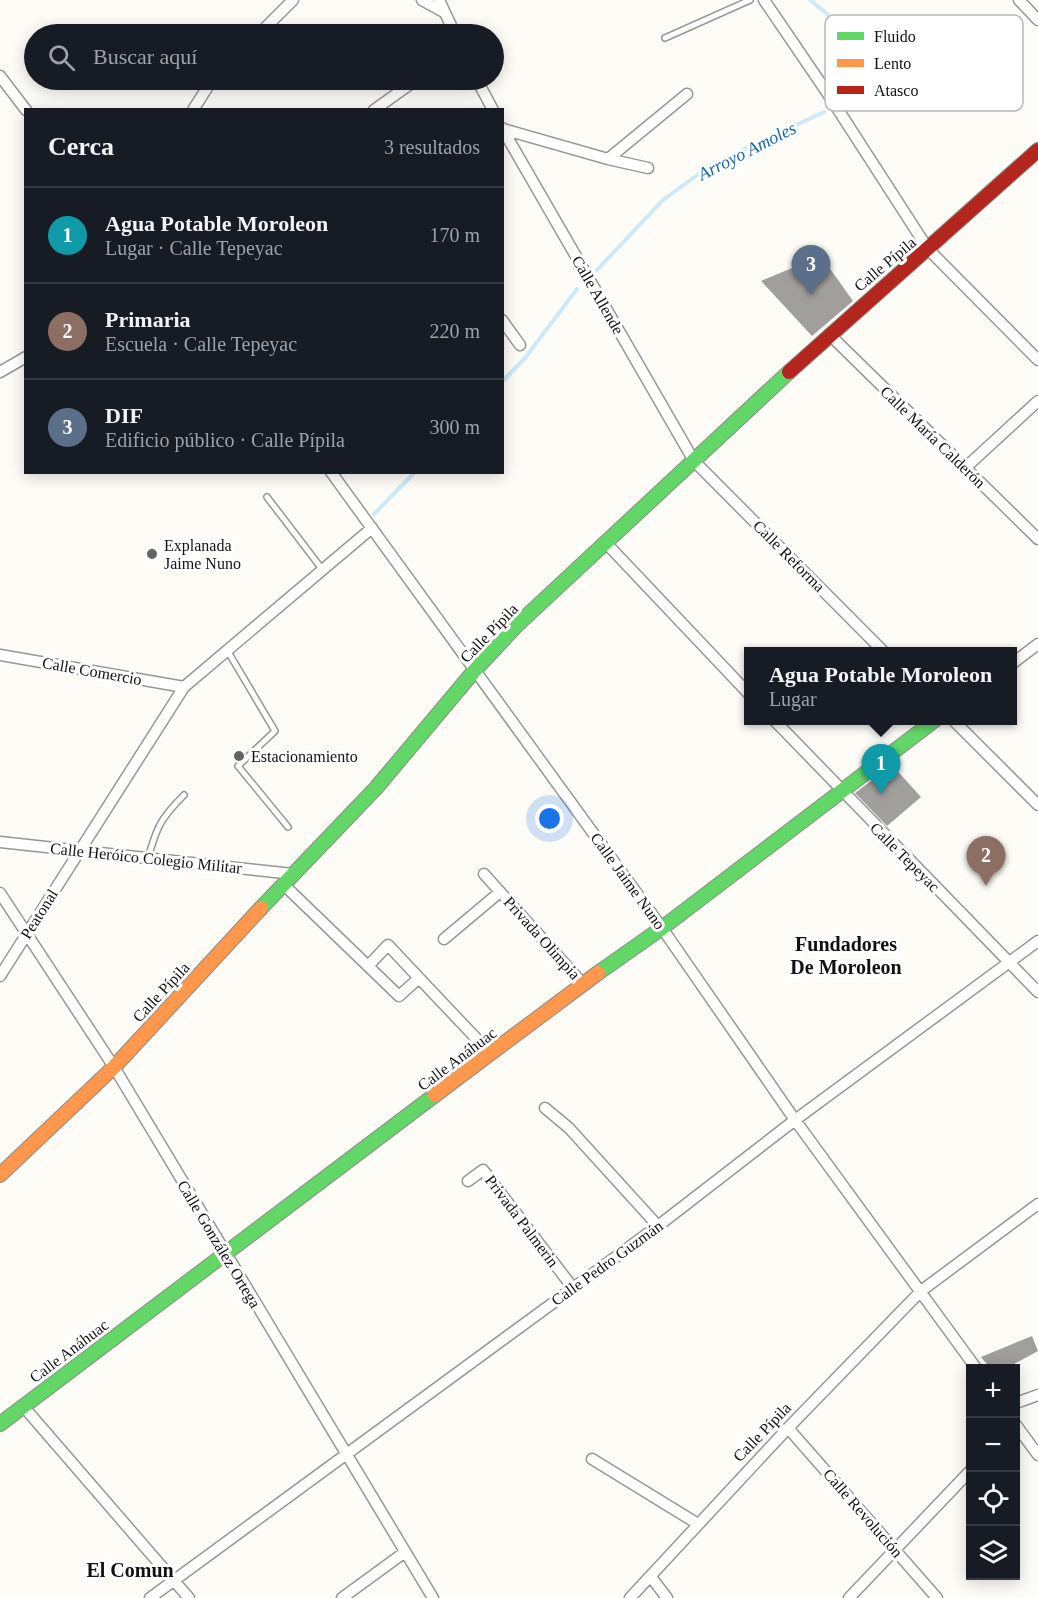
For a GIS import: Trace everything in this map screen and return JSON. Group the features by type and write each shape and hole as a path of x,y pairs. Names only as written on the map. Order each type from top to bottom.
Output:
{"street":[{"path":"269,24 293,0"},
{"path":"422,0 444,12"},
{"path":"440,0 450,24"},
{"path":"764,0 825,90"},
{"path":"1019,0 1038,20"},
{"path":"0,76 24,108"},
{"path":"194,108 206,90"},
{"path":"377,108 402,90"},
{"path":"482,90 492,108"},
{"path":"608,159 687,94"},
{"path":"839,111 928,249 1038,360"},
{"path":"504,129 648,168"},
{"name":"Calle Allende","path":"504,131 694,461"},
{"name":"Calle Pípila","path":"0,1175 114,1067 288,879 376,788 475,670 517,625 829,334 1038,150"},
{"path":"504,323 520,345"},
{"name":"Calle María Calderón","path":"829,334 1038,539"},
{"path":"0,372 24,358"},
{"path":"965,468 1038,401"},
{"name":"Calle Reforma","path":"694,461 880,647"},
{"name":"Calle Jaime Nuno","path":"332,474 662,928 795,1120 973,1364"},
{"name":"Peatonal","path":"0,976 184,687 372,528"},
{"path":"606,543 744,689"},
{"path":"1017,660 1038,644"},
{"name":"Calle Comercio","path":"0,655 184,687"},
{"name":"Calle Tepeyac","path":"779,725 1038,992"},
{"name":"Calle Anáhuac","path":"0,1424 583,984 662,928 928,725"},
{"path":"958,725 1038,805"},
{"name":"Calle Heróico Colegio Militar","path":"0,842 148,858 288,879"},
{"name":"Privada Olimpia","path":"484,874 583,984"},
{"path":"288,879 368,966 399,996 419,978"},
{"name":"Privada Olimpia","path":"444,939 500,892"},
{"name":"Calle González Ortega","path":"0,893 114,1067 433,1598"},
{"name":"Calle Pedro Guzmán","path":"150,1598 658,1226 795,1120 1038,941"},
{"path":"368,966 388,945 491,1054"},
{"path":"545,1108 569,1128 658,1226"},
{"name":"Privada Palmerin","path":"468,1181 483,1170 573,1288"},
{"name":"Calle Pípila","path":"630,1598 788,1428 921,1291 1038,1204"},
{"path":"1020,1402 1038,1395"},
{"path":"23,1406 189,1598"},
{"name":"Calle Revolución","path":"788,1428 937,1598"},
{"path":"1020,1430 1038,1455"},
{"path":"592,1460 698,1524"},
{"path":"849,1598 969,1472"},
{"path":"342,1598 405,1552"},
{"path":"651,1577 667,1598"}],"lane":[{"path":"665,38 750,0"},
{"path":"267,498 322,569"},
{"path":"227,650 275,730 238,766 288,827"},
{"path":"148,858 157,829 166,812 184,795"}],"building":[{"path":"821,256 853,301 812,336 761,281"},
{"path":"892,765 921,797 887,826 855,793"},
{"path":"1032,1336 1038,1351 1014,1364 987,1364 981,1357"}],"waterway":[{"name":"Arroyo Amoles","path":"810,0 828,15"},
{"name":"Arroyo Amoles","path":"597,270 663,200 711,165 824,112"},
{"name":"Arroyo Amoles","path":"504,380 525,358 577,289"},
{"name":"Arroyo Amoles","path":"374,514 413,474"}],"traffic: fast":[{"path":"261,908 376,788 475,670 517,625 789,372"},
{"path":"598,973 662,928 928,725"},
{"path":"0,1424 435,1095"}],"traffic: slow":[{"path":"0,1175 114,1067 261,908"},
{"path":"435,1095 598,973"}],"traffic: jam":[{"path":"789,372 1038,150"}],"place":[{"name":"DIF","path":"811,295"},
{"name":"Explanada Jaime Nuno","path":"152,554"},
{"name":"Estacionamiento","path":"239,756"},
{"name":"Agua Potable Moroleon","path":"881,794"},
{"name":"Primaria","path":"986,886"}],"district":[{"name":"Fundadores De Moroleon","path":"846,956"},
{"name":"El Comun","path":"130,1570"}]}
